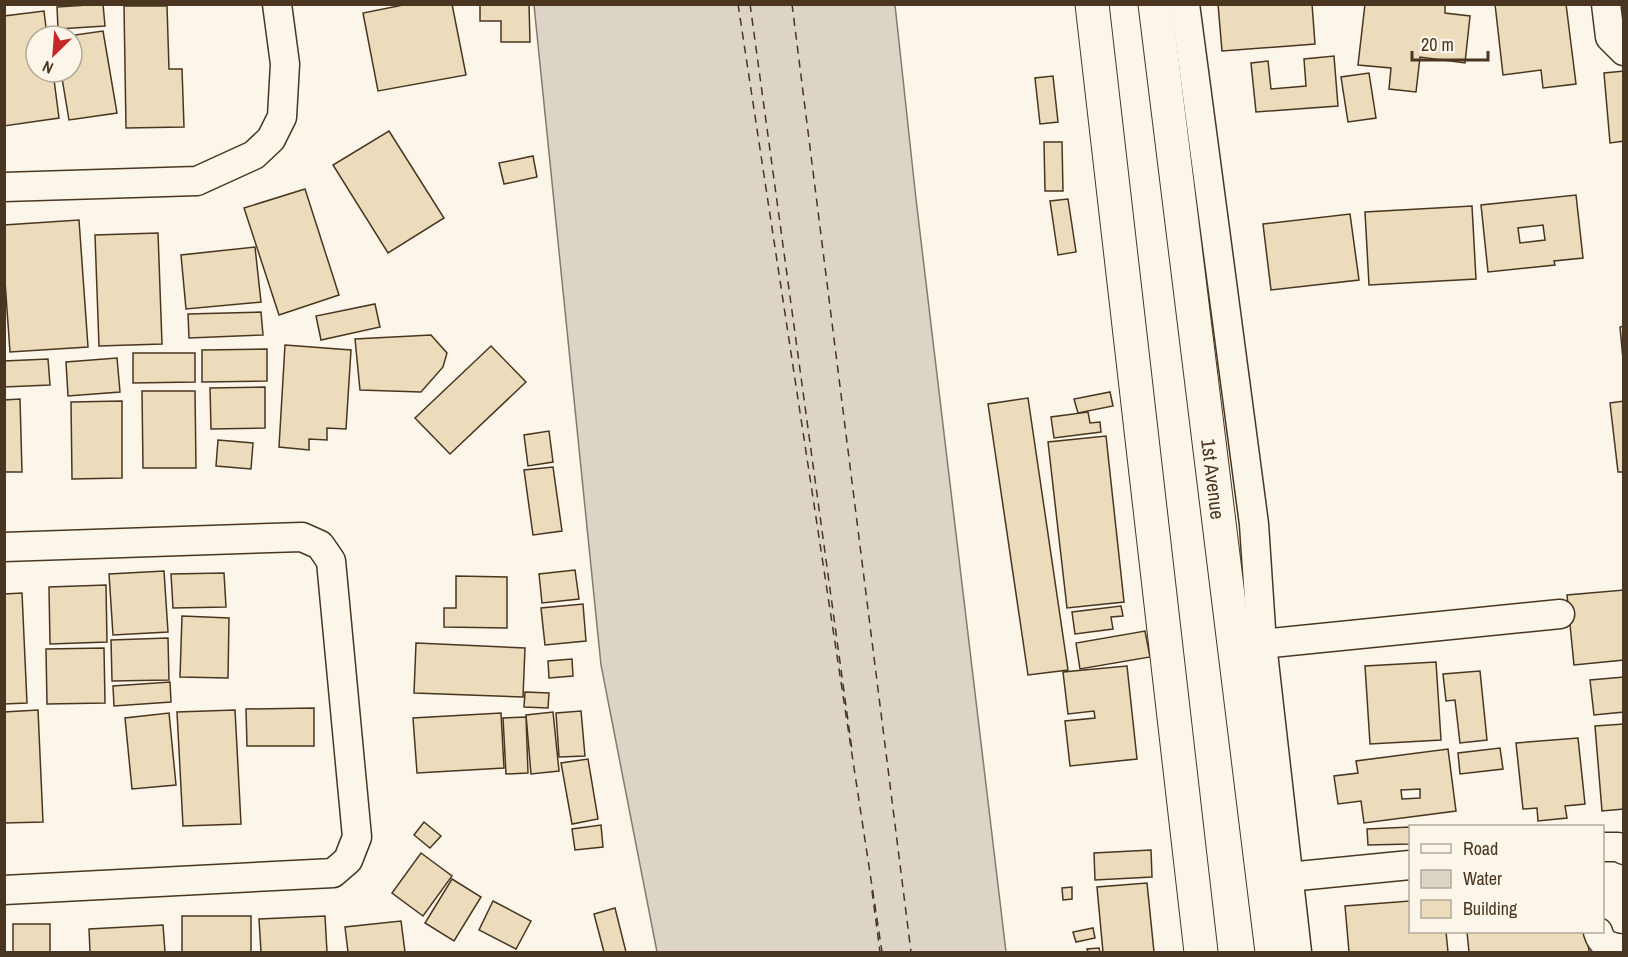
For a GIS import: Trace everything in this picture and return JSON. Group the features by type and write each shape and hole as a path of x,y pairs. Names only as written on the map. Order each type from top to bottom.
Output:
{"main road":[{"path":"1092,4 1201,952"},
{"name":"1st Avenue","path":"1155,4 1272,952"}],"street":[{"path":"4,188 197,181 254,154 271,139 282,117 285,64 277,4"},
{"path":"1185,4 1254,524 1262,644 1298,952"},
{"path":"1606,4 1610,37 1623,51"},
{"path":"4,547 302,537 320,545 331,561 357,837 348,860 333,873 4,890"},
{"path":"1262,644 1560,614"},
{"path":"1604,847 1618,847 1623,850"},
{"path":"1288,878 1409,865"},
{"path":"1598,933 1600,940 1608,947 1623,949"}],"water":[{"path":"534,5 895,5 1006,952 657,952 601,665"}],"building":[{"path":"103,4 105,26 84,27 84,24 58,24 57,7"},
{"path":"408,4 452,4 466,75 378,91 363,13"},
{"path":"480,4 529,4 530,42 501,42 501,21 480,21"},
{"path":"1218,4 1312,4 1315,44 1222,51"},
{"path":"1365,4 1445,4 1445,13 1470,16 1465,63 1420,57 1416,92 1389,89 1391,68 1358,65"},
{"path":"1495,4 1566,4 1576,84 1543,88 1541,70 1503,75"},
{"path":"124,6 167,6 169,69 182,69 184,127 126,128"},
{"path":"44,11 46,24 24,24 24,84 55,84 59,118 4,126 4,16"},
{"path":"103,31 117,113 69,120 63,84 84,84 84,34"},
{"path":"1334,56 1338,106 1256,112 1251,63 1268,61 1271,89 1306,86 1304,59"},
{"path":"1624,71 1624,141 1610,143 1604,73"},
{"path":"1369,73 1376,118 1348,122 1341,77"},
{"path":"1053,76 1058,122 1040,124 1035,78"},
{"path":"389,131 444,218 388,253 333,165"},
{"path":"1044,142 1062,142 1063,191 1045,191"},
{"path":"533,156 537,177 504,184 499,163"},
{"path":"305,189 339,295 279,315 244,208"},
{"path":"1576,195 1583,258 1554,261 1555,265 1488,272 1481,205","holes":["1543,225 1545,240 1520,243 1518,228"]},
{"path":"1068,199 1076,252 1058,255 1050,201"},
{"path":"1472,206 1476,279 1369,285 1365,212"},
{"path":"1350,214 1359,280 1271,290 1263,224"},
{"path":"79,220 88,347 10,352 4,267 4,225"},
{"path":"158,233 162,344 99,346 95,235"},
{"path":"255,247 261,302 186,309 181,255"},
{"path":"375,304 380,327 321,340 316,316"},
{"path":"261,312 263,335 189,338 188,314"},
{"path":"1624,326 1624,370 1620,327"},
{"path":"431,335 447,353 443,367 421,392 360,390 355,339"},
{"path":"285,345 351,350 346,429 327,428 327,440 309,439 309,450 279,447"},
{"path":"491,346 526,382 450,454 415,418"},
{"path":"267,349 267,381 202,382 202,350"},
{"path":"133,353 195,353 195,382 133,383"},
{"path":"117,358 120,392 68,396 66,362"},
{"path":"48,359 50,385 4,387 4,361"},
{"path":"265,387 265,428 211,429 210,388"},
{"path":"142,391 195,391 196,468 143,468"},
{"path":"1110,392 1113,406 1078,413 1074,399"},
{"path":"1028,398 1068,670 1028,675 988,404"},
{"path":"20,399 22,472 4,472 4,400"},
{"path":"122,401 122,478 72,479 71,402"},
{"path":"1624,401 1624,472 1618,472 1610,403"},
{"path":"1088,412 1090,423 1100,422 1101,432 1054,438 1051,417"},
{"path":"549,431 553,462 528,466 524,435"},
{"path":"1106,436 1124,602 1067,608 1048,442"},
{"path":"218,440 253,443 251,469 216,466"},
{"path":"553,467 562,531 533,535 524,470"},
{"path":"575,570 579,599 542,603 539,574"},
{"path":"164,571 168,632 113,635 109,574"},
{"path":"224,573 226,607 173,608 171,574"},
{"path":"456,576 507,577 507,628 444,627 444,608 456,608"},
{"path":"106,585 107,642 50,644 49,587"},
{"path":"1624,590 1624,660 1574,665 1567,595"},
{"path":"22,593 27,703 4,704 4,594"},
{"path":"583,604 586,641 545,645 541,608"},
{"path":"1121,606 1123,616 1111,617 1113,629 1075,634 1072,612"},
{"path":"182,616 229,618 228,678 180,677"},
{"path":"1145,631 1150,657 1080,669 1076,643"},
{"path":"168,638 169,680 112,681 111,640"},
{"path":"416,643 525,648 523,697 414,693"},
{"path":"104,648 105,703 47,704 46,649"},
{"path":"572,659 573,676 549,678 548,661"},
{"path":"1436,662 1441,740 1370,744 1365,666"},
{"path":"1127,666 1137,759 1070,766 1065,721 1095,718 1094,711 1068,714 1063,672"},
{"path":"1480,671 1487,740 1460,743 1455,700 1446,701 1443,674"},
{"path":"1624,677 1624,712 1594,715 1590,680"},
{"path":"170,682 171,702 114,706 113,686"},
{"path":"525,692 549,693 548,708 524,707"},
{"path":"314,708 314,746 247,746 246,709"},
{"path":"38,710 43,822 4,823 4,712"},
{"path":"235,710 241,824 183,826 177,712"},
{"path":"581,711 585,756 559,757 556,713"},
{"path":"553,712 559,771 531,774 526,715"},
{"path":"169,713 176,785 132,789 125,718"},
{"path":"501,713 504,768 417,773 413,718"},
{"path":"526,717 528,773 506,774 503,718"},
{"path":"1624,724 1624,809 1602,811 1595,726"},
{"path":"1578,738 1585,804 1565,806 1567,818 1538,821 1537,808 1523,809 1516,743"},
{"path":"1500,748 1503,769 1460,774 1458,753"},
{"path":"1448,749 1456,811 1364,823 1361,801 1338,804 1334,776 1358,773 1356,761","holes":["1420,789 1420,798 1402,799 1401,790"]},
{"path":"588,759 598,819 572,824 561,763"},
{"path":"424,822 441,836 430,848 414,835"},
{"path":"601,825 603,847 575,850 572,829"},
{"path":"1409,827 1409,844 1368,845 1367,829"},
{"path":"1151,850 1152,877 1095,880 1094,853"},
{"path":"421,853 452,876 423,916 392,893"},
{"path":"452,879 481,897 454,941 425,923"},
{"path":"1147,883 1154,952 1103,952 1097,887"},
{"path":"1072,887 1072,899 1063,900 1062,888"},
{"path":"493,901 531,921 516,949 479,930"},
{"path":"1409,901 1409,933 1446,933 1448,952 1349,952 1345,906"},
{"path":"615,908 626,952 604,952 594,914"},
{"path":"182,916 251,916 251,952 182,952"},
{"path":"325,916 327,952 261,952 259,919"},
{"path":"401,921 405,952 348,952 345,927"},
{"path":"13,924 50,924 50,952 13,952"},
{"path":"163,925 165,952 90,952 89,929"},
{"path":"1093,928 1095,938 1076,942 1073,932"},
{"path":"1467,933 1587,933 1589,952 1469,952"},
{"path":"1099,948 1100,952 1088,952 1087,949"}],"ferry route":[{"path":"738,4 882,952"},
{"path":"750,4 852,750"},
{"path":"792,4 911,952"},
{"path":"872,891 880,952"}]}
